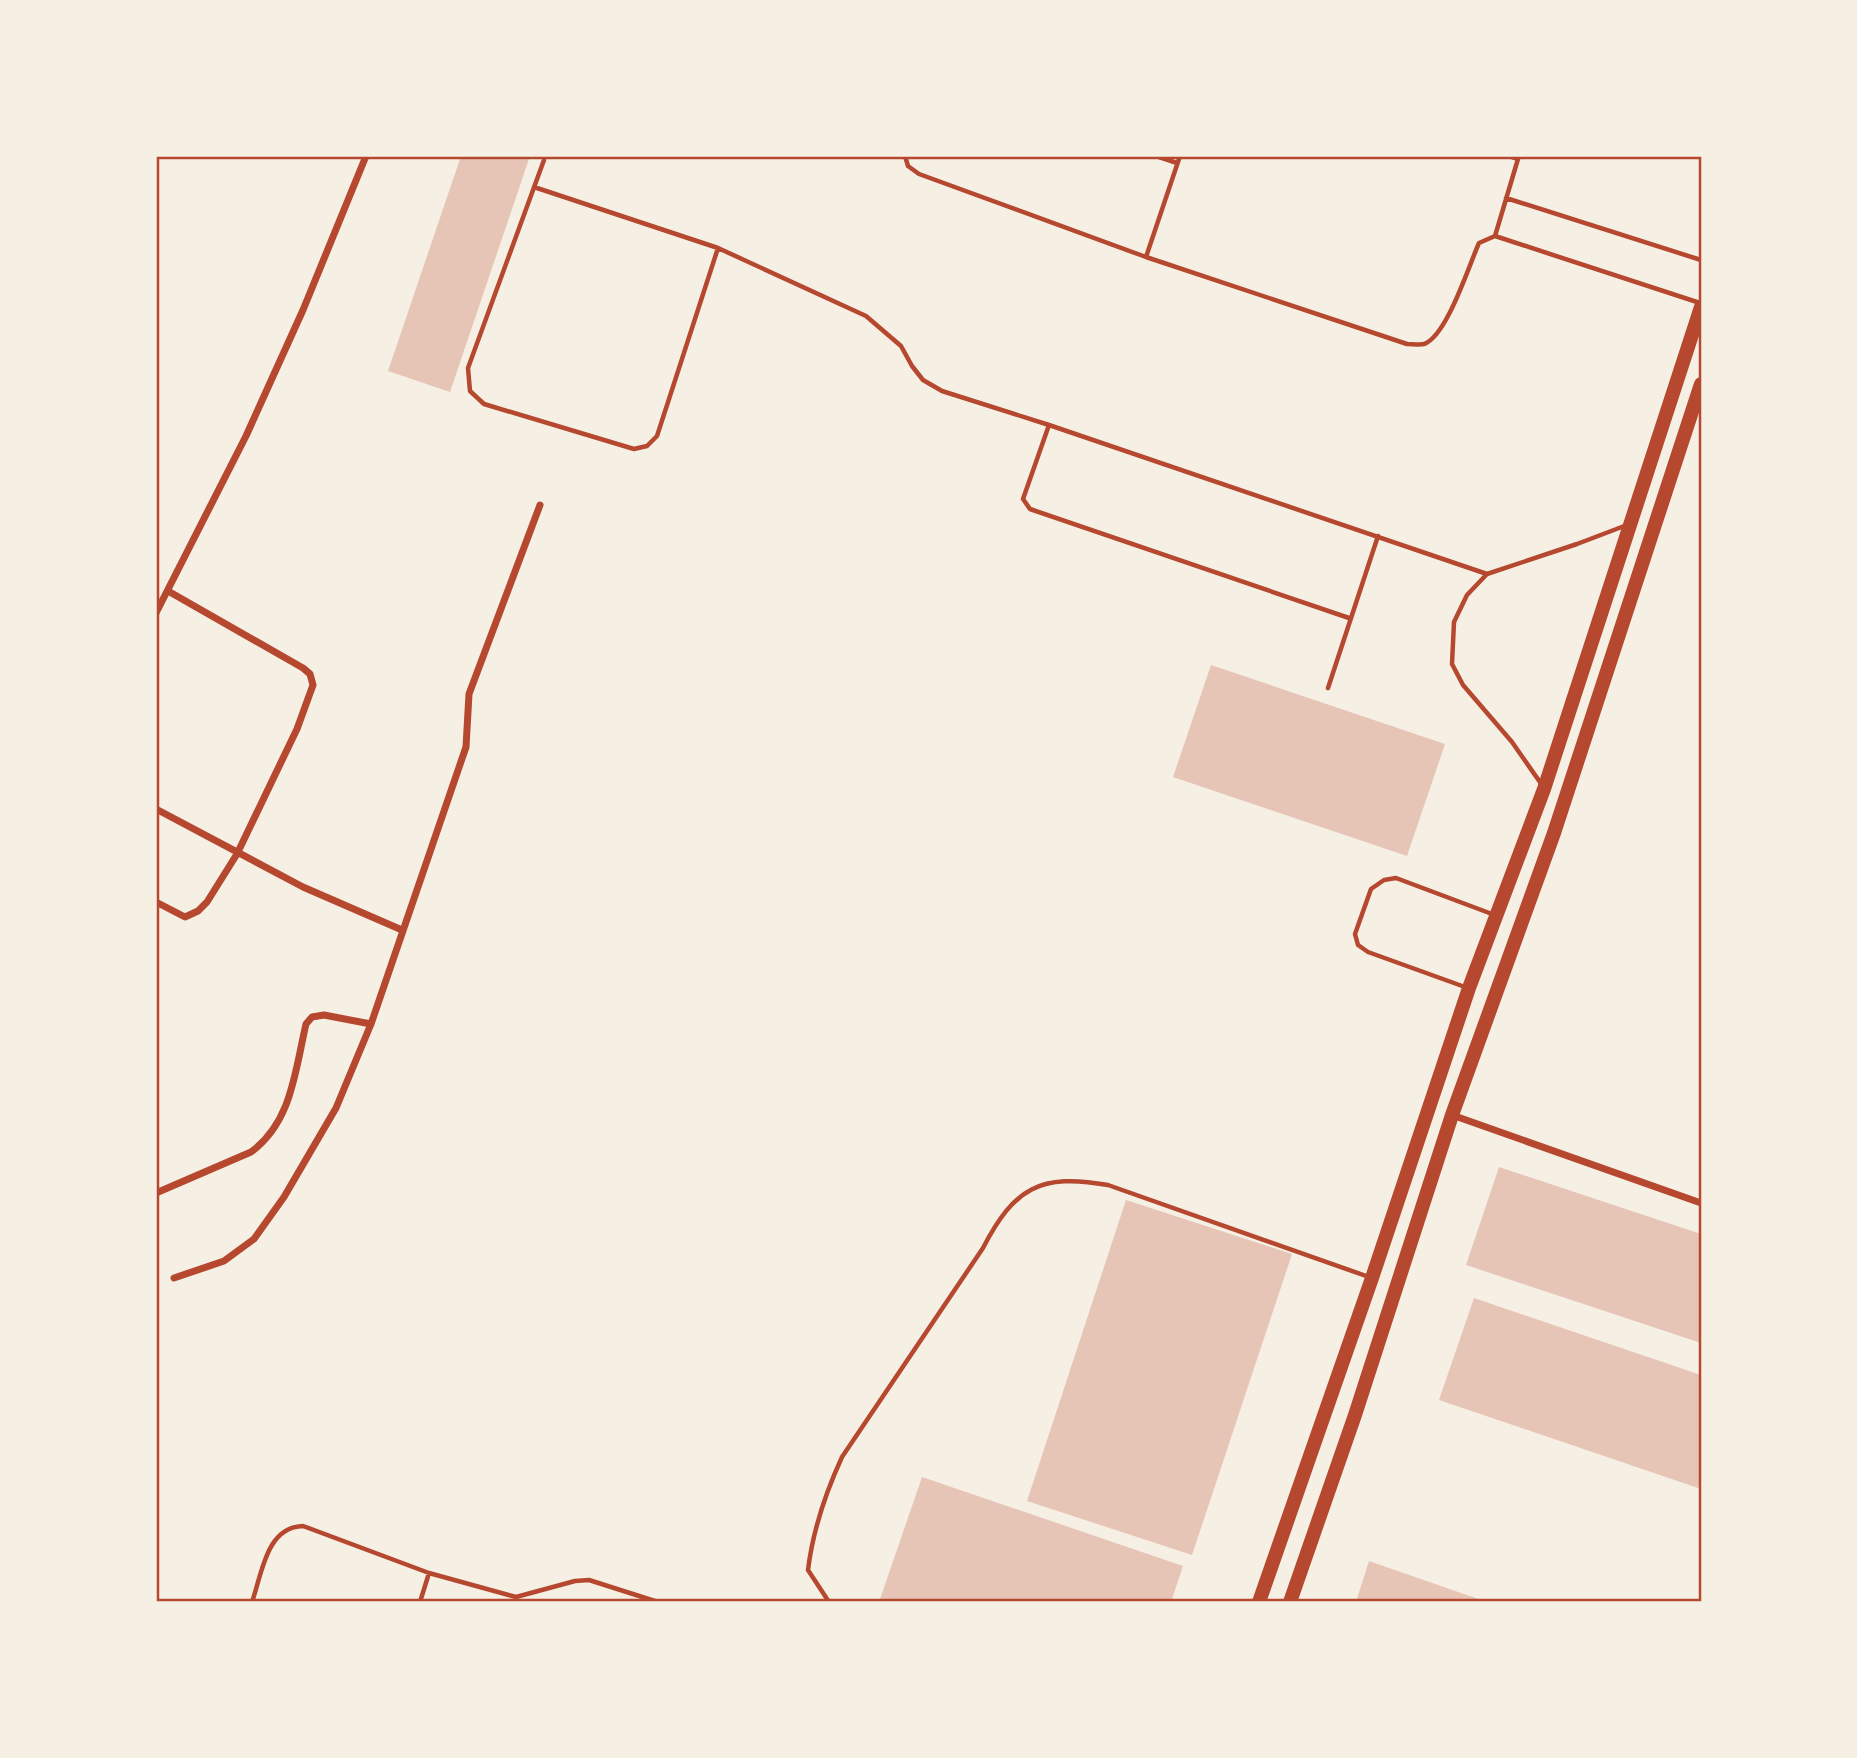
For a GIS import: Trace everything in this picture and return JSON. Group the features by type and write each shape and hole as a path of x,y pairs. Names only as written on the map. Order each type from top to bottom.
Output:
{"main road":[{"path":"1259,1602 1469,988 1544,789 1701,305"},
{"path":"1290,1602 1355,1415 1452,1115 1555,833 1701,384"}],"street":[{"path":"156,613 268,386 308,298 366,156"},
{"path":"174,1278 225,1261 254,1239 324,1132 371,1024 466,747 472,682 540,505"},
{"path":"156,902 185,917 198,911 207,902 237,854 297,729 313,685 310,674 303,668 168,591"},
{"path":"156,810 303,887 402,930"},
{"path":"156,1193 251,1152 262,1143 285,1110 306,1024 312,1017 324,1015 371,1024"},
{"path":"1452,1115 1701,1203"}],"lane":[{"path":"905,156 908,166 919,174 1146,257 1407,344 1423,344 1436,336 1446,320 1479,243 1495,236 1701,305"},
{"path":"1156,156 1177,163"},
{"path":"1146,257 1180,156"},
{"path":"1495,236 1518,157 1509,156"},
{"path":"544,160 468,368 470,391 484,404 634,449 647,446 657,436 718,248"},
{"path":"534,187 718,248 866,316 901,346 923,380 942,391 1487,574"},
{"path":"1506,198 1701,261"},
{"path":"1049,425 1023,499 1030,509 1349,618"},
{"path":"1544,789 1512,742 1463,685 1452,664 1454,622 1467,594 1487,574 1631,524"},
{"path":"1328,688 1378,536"},
{"path":"1469,988 1368,952 1358,945 1354,934 1371,889 1384,880 1396,878 1496,916"},
{"path":"829,1602 808,1570 815,1524 842,1457 983,1248 996,1223 1021,1195 1052,1182 1108,1185 1372,1278"},
{"path":"252,1602 273,1541 281,1532 292,1526 303,1526 429,1573 516,1597 575,1581 589,1580 658,1602"},
{"path":"420,1602 429,1573"}],"building":[{"path":"461,156 530,156 450,392 388,371"},
{"path":"1211,665 1445,744 1407,856 1173,777"},
{"path":"1499,1167 1701,1234 1701,1343 1466,1265"},
{"path":"1126,1200 1292,1254 1192,1555 1027,1501"},
{"path":"1474,1298 1701,1375 1701,1489 1439,1400"},
{"path":"922,1477 1183,1566 1171,1602 879,1602"},
{"path":"1369,1561 1487,1602 1356,1602"}]}
